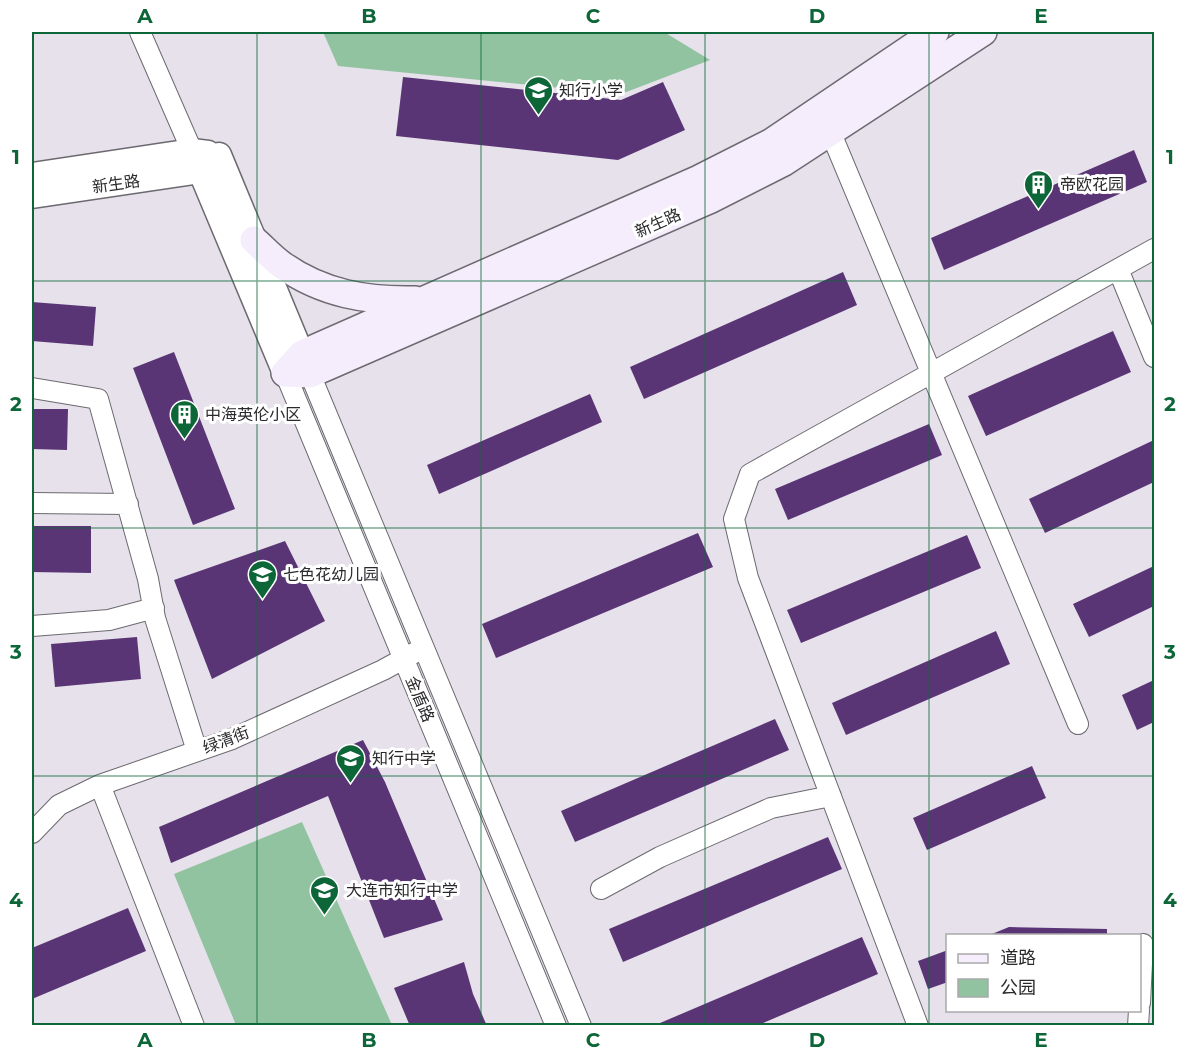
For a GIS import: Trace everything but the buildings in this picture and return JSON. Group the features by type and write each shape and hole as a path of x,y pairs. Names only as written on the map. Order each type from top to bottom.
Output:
{"main road":[{"name":"新生路","path":"299,367 709,200 784,162 826,120 935,32"},
{"name":"新生路","path":"299,367 426,300 699,179 772,142 826,120 983,32"},
{"path":"254,240 279,264 302,278 339,292 380,300 426,300"}],"street":[{"path":"140,32 196,161 299,367"},
{"path":"826,120 1078,724"},
{"path":"196,161 219,155 254,240 299,367"},
{"name":"新生路","path":"32,175 196,161"},
{"name":"新生路","path":"32,196 196,161"},
{"path":"918,1026 748,578 734,519 750,474 1155,249"},
{"path":"1118,269 1155,357"},
{"name":"金盾路","path":"299,367 424,647 581,1026"},
{"name":"金盾路","path":"299,367 404,658 556,1026"},
{"path":"32,388 98,399 128,504 154,608 197,751"},
{"path":"32,503 128,504"},
{"path":"32,626 109,620 154,608"},
{"name":"绿清街","path":"32,833 58,805 100,785 232,739 384,670 424,647"},
{"path":"100,785 194,1026"},
{"path":"601,889 660,857 771,808 831,796"},
{"path":"32,820 58,805"},
{"path":"1141,984 1143,944"}],"green space":[{"path":"323,32 664,32 710,60 621,94 338,66"},
{"path":"302,822 392,1025 236,1025 174,874"}],"place":[{"name":"知行小学","path":"538,116"},
{"name":"帝欧花园","path":"1039,210"},
{"name":"中海英伦小区","path":"184,440"},
{"name":"七色花幼儿园","path":"262,600"},
{"name":"知行中学","path":"351,784"},
{"name":"大连市知行中学","path":"325,916"}]}
